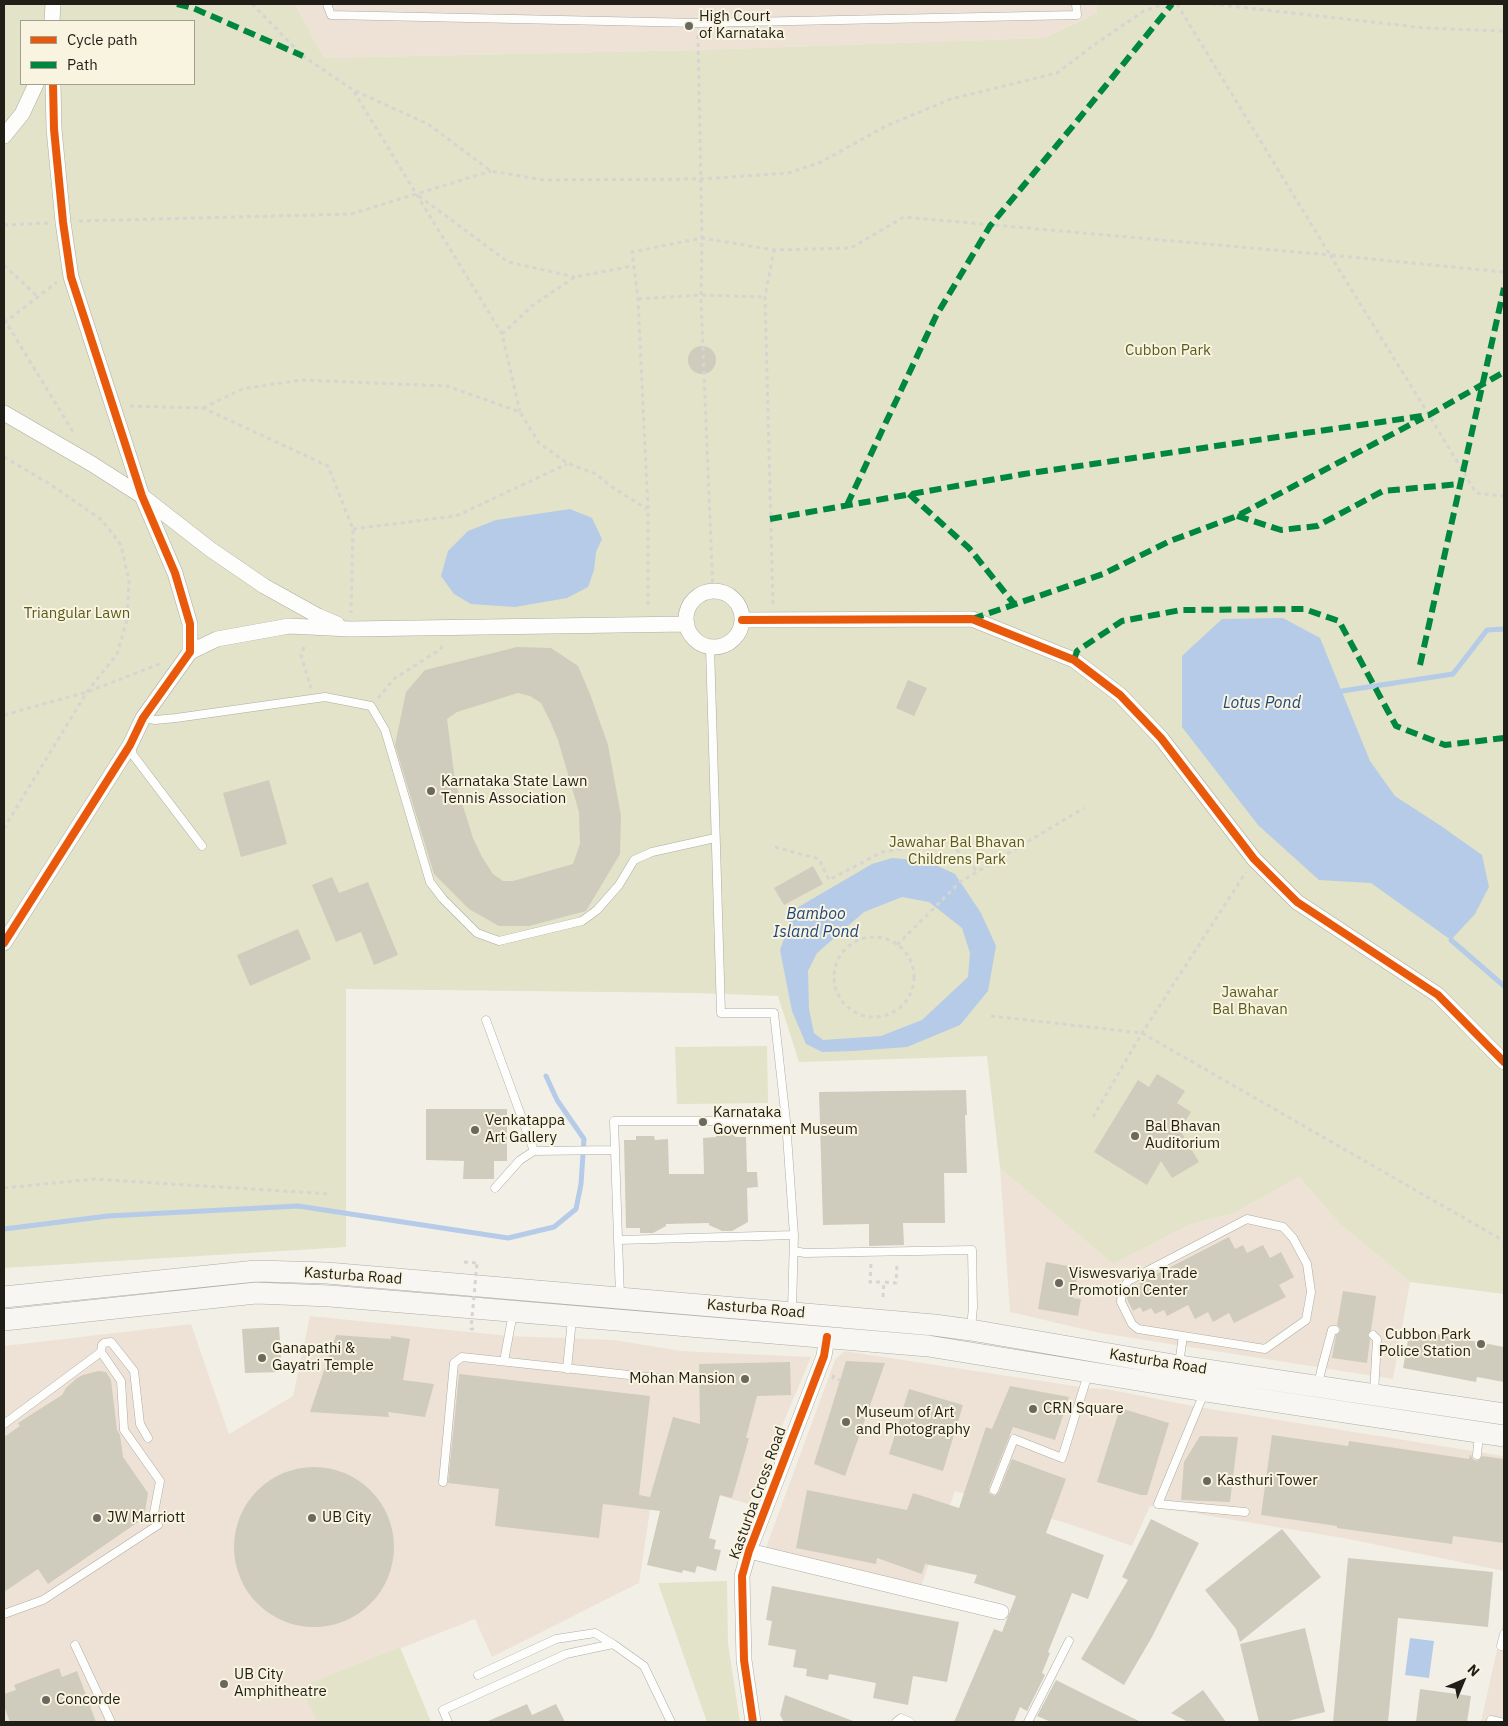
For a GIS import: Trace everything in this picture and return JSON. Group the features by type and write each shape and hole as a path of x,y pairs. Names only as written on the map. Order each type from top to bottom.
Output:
{"main road":[{"name":"Kasturba Road","path":"4,1297 256,1270 327,1273 792,1312 971,1330 1179,1366 1504,1414"},
{"name":"Kasturba Road","path":"4,1320 256,1293 330,1296 928,1346 1205,1392 1504,1436"}],"street":[{"path":"4,136 22,114 36,85"},
{"path":"53,85 54,129 63,222 72,277 142,496 175,573 190,624 190,652"},
{"path":"4,414 92,464 142,496 210,549 264,586 318,616 350,629"},
{"path":"713,592 725,594 734,600 740,610 742,620 739,631 733,640 724,646 710,647 693,639 688,629 686,618 688,608 694,599 704,593 713,592"},
{"path":"742,620 972,619 1074,660 1120,695 1161,738 1254,859 1297,902 1438,995 1504,1062"},
{"path":"4,943 130,745 143,718 190,652 217,640 289,626 350,629 687,624"},
{"name":"Kasturba Cross Road","path":"753,1722 744,1660 742,1576 749,1551 824,1356 827,1337"},
{"path":"749,1551 1001,1612"}],"lane":[{"path":"327,4 330,15 698,22 1077,15 1076,4"},
{"path":"710,647 721,1013 774,1013 786,1120 794,1235 792,1312"},
{"path":"143,718 155,720 176,718 325,697 371,706 385,730 430,882 443,899 478,933 499,940 582,921 597,910 619,885 634,860 652,852 715,838"},
{"path":"130,745 134,755 202,846"},
{"path":"486,1020 534,1151"},
{"path":"620,1297 614,1121 786,1120"},
{"path":"495,1188 520,1160 534,1151 615,1150"},
{"path":"1247,1219 1283,1227 1293,1238 1307,1264 1312,1292 1306,1320 1265,1349 1183,1336 1138,1328 1132,1324 1121,1302 1122,1291 1128,1281 1247,1219"},
{"path":"619,1240 794,1235"},
{"path":"794,1252 972,1250 973,1306 971,1330"},
{"path":"504,1362 513,1311"},
{"path":"567,1369 572,1317"},
{"path":"1318,1387 1332,1330 1335,1330"},
{"path":"1373,1335 1377,1339 1374,1395"},
{"path":"1179,1366 1183,1336"},
{"path":"4,1614 43,1600 158,1525 153,1518 160,1481 124,1430 121,1381 101,1352 104,1343 111,1342 134,1371 140,1424 148,1438"},
{"path":"4,1424 101,1352"},
{"path":"442,1482 454,1363 462,1357 657,1378"},
{"path":"994,1490 1014,1439 1062,1458 1088,1372"},
{"path":"1205,1392 1158,1504 1244,1512"},
{"path":"1477,1455 1479,1432"},
{"path":"478,1675 556,1639 595,1633 644,1666 671,1722"},
{"path":"1501,1646 1504,1634"},
{"path":"1028,1722 1069,1641"},
{"path":"448,1722 442,1710 566,1654 613,1644"},
{"path":"75,1645 111,1722"},
{"path":"896,1722 901,1718 910,1722"},
{"path":"1490,1720 1500,1722"}],"path":[{"path":"252,4 303,56 353,90 428,124 491,171"},
{"path":"4,225 351,214 491,171 544,180 701,179 788,173 821,162 886,126 951,99 1057,73 1144,11 1164,4"},
{"path":"1178,4 1476,493 1504,496"},
{"path":"1212,4 1425,28 1504,31"},
{"path":"698,22 702,295 713,592"},
{"path":"353,90 502,334 520,412 539,443 567,463 596,474 612,487 648,510"},
{"path":"417,194 508,262 575,277"},
{"path":"648,605 648,510 638,299 632,252 702,238 774,250 852,248 904,217 1330,254 1504,272"},
{"path":"774,250 766,297 770,518 774,609"},
{"path":"4,265 38,296"},
{"path":"502,334 532,306 575,277 633,266"},
{"path":"72,277 58,281 4,321 77,439"},
{"path":"638,299 702,295 766,297"},
{"path":"203,408 242,389 302,380 447,386 520,412"},
{"path":"124,407 203,408 328,466 354,529 350,629"},
{"path":"4,457 48,482 102,520 121,545 129,581 127,620 117,654 87,692 4,828"},
{"path":"354,529 456,516 567,463"},
{"path":"371,706 395,678 441,649 443,642"},
{"path":"304,647 302,655 313,699"},
{"path":"4,715 87,692 190,652"},
{"path":"897,945 960,882 1084,808"},
{"path":"775,847 819,860 829,880 882,852 948,841 978,871"},
{"path":"1093,1117 1142,1033 1254,859"},
{"path":"884,938 897,945 909,958 913,968 913,984 908,1000 891,1014 881,1017 862,1016 853,1012 839,998 835,988 833,979 838,959 852,943 862,939 884,938"},
{"path":"991,1016 1142,1033 1504,1241"},
{"path":"4,1188 94,1179 329,1194"},
{"path":"871,1252 870,1282 896,1283 898,1251"},
{"path":"464,1262 478,1263 471,1329 474,1329"},
{"path":"883,1297 884,1282"}],"shaded area":[{"name":"High Court of Karnataka","path":"295,4 1097,4 1097,13 1044,38 699,50 324,58"},
{"path":"1000,1168 1113,1264 1189,1225 1234,1213 1299,1177 1340,1224 1410,1282 1393,1379 1100,1333 1010,1312"},
{"path":"310,1316 509,1336 614,1340 682,1351 811,1357 749,1504 655,1478 639,1583 492,1657 475,1619 302,1687 317,1722 4,1722 4,1346 191,1324 229,1434 293,1396"},
{"path":"844,1351 1087,1388 1107,1389 1198,1407 1504,1456 1504,1571 1343,1538 1150,1506 1132,1546 1069,1524 955,1491 918,1595 761,1561 835,1360"},
{"path":"1504,1618 1504,1722 1481,1722"}],"green space":[{"name":"Cubbon Park","path":"4,4 295,4 324,58 699,50 1044,38 1097,13 1097,4 1504,4 1504,1294 1410,1282 1340,1224 1299,1177 1234,1213 1189,1225 1113,1264 1000,1168 987,1056 799,1062 778,996 697,993 346,989 346,1247 4,1268"},
{"path":"767,1046 768,1103 677,1104 675,1047"},
{"path":"727,1581 728,1644 740,1722 707,1722 658,1583"},
{"path":"400,1647 431,1722 317,1722 301,1687"}],"water":[{"path":"570,509 592,518 602,539 596,552 594,570 588,587 567,598 515,607 471,604 454,594 441,576 448,551 468,531 496,520"},
{"name":"Lotus Pond","path":"1283,618 1320,638 1370,761 1395,796 1482,855 1489,887 1475,914 1451,940 1371,883 1319,880 1258,825 1182,727 1182,656 1222,619"},
{"name":"Bamboo Island Pond","path":"892,858 927,861 955,874 981,913 996,946 988,991 960,1025 907,1047 822,1052 806,1044 792,1011 780,950 795,909 872,864","holes":["902,897 929,902 962,928 970,953 968,977 922,1020 881,1036 823,1040 814,1033 809,1009 808,971 817,953 864,912"]},
{"path":"1410,1638 1434,1641 1429,1678 1405,1675"}],"building":[{"path":"702,346 712,350 716,360 712,370 702,374 692,370 688,360 692,350"},
{"name":"Karnataka State Lawn Tennis Association","path":"517,647 551,648 578,666 608,745 621,816 620,854 586,911 529,926 499,926 469,909 434,874 395,745 406,692 425,670","holes":["518,693 530,696 541,703 558,740 579,812 580,844 573,864 513,881 503,881 493,874 473,838 455,781 447,719 457,712"]},
{"path":"908,680 927,688 914,716 896,708"},
{"path":"269,780 287,844 241,857 223,793"},
{"path":"813,866 823,884 784,905 774,888"},
{"path":"332,877 339,893 368,882 398,955 374,965 361,932 336,942 312,885"},
{"path":"298,929 311,959 250,986 237,955"},
{"path":"1157,1074 1185,1091 1177,1103 1191,1112 1180,1130 1199,1162 1172,1178 1161,1161 1147,1185 1094,1152 1138,1080 1149,1087"},
{"path":"966,1090 967,1173 944,1173 945,1223 903,1223 904,1245 869,1246 869,1224 823,1225 819,1092"},
{"path":"426,1109 507,1109 507,1161 494,1161 494,1179 463,1179 464,1161 426,1160"},
{"path":"735,1134 735,1137 746,1137 747,1172 757,1172 758,1187 747,1188 748,1222 732,1231 722,1231 709,1225 709,1223 666,1224 666,1226 653,1233 640,1233 640,1228 626,1228 624,1140 636,1140 636,1136 654,1136 655,1140 668,1139 669,1174 704,1174 703,1138"},
{"path":"1229,1237 1235,1249 1243,1245 1247,1253 1263,1245 1270,1258 1281,1252 1294,1277 1279,1285 1286,1297 1234,1323 1229,1313 1213,1322 1208,1312 1195,1319 1188,1305 1167,1316 1164,1310 1155,1314 1151,1308 1143,1312 1140,1307 1133,1311 1127,1299 1127,1293 1141,1286 1139,1283"},
{"name":"Viswesvariya Trade Promotion Center","path":"1046,1262 1079,1268 1073,1298 1081,1299 1078,1316 1038,1309"},
{"path":"1343,1291 1376,1296 1371,1330 1368,1334 1370,1340 1367,1363 1332,1358 1336,1335 1341,1330 1337,1325"},
{"path":"279,1327 282,1372 245,1373 242,1329"},
{"path":"1410,1329 1504,1347 1504,1382 1477,1377 1476,1382 1403,1368"},
{"path":"336,1335 391,1339 391,1336 410,1339 403,1380 434,1384 425,1417 388,1412 389,1417 310,1412"},
{"name":"Museum of Art and Photography","path":"846,1361 885,1363 845,1476 814,1464"},
{"path":"790,1362 791,1395 757,1396 746,1438 749,1438 732,1498 720,1495 709,1538 716,1540 714,1549 721,1550 716,1571 697,1566 695,1573 683,1570 682,1573 647,1565 660,1511 603,1504 599,1538 495,1526 499,1489 448,1483 459,1374 650,1396 639,1495 650,1497 673,1417 700,1424 699,1364"},
{"path":"98,1371 106,1372 111,1380 117,1430 120,1435 123,1457 148,1493 144,1518 48,1584 38,1569 4,1592 4,1437 20,1426 18,1423 62,1395 66,1388 77,1378"},
{"path":"1010,1386 1069,1397 1055,1440 1013,1427 989,1488 989,1493 994,1496 999,1492 1012,1459 1066,1479 1046,1533 1104,1555 1088,1599 1072,1593 1048,1652 1050,1653 1042,1673 1045,1675 1027,1711 1020,1707 1014,1722 954,1722 994,1629 1002,1632 1016,1596 974,1583 977,1575 925,1564 922,1574 877,1558 876,1564 796,1548 807,1490 907,1510 913,1493 959,1508 986,1427 992,1429"},
{"path":"909,1389 963,1405 943,1471 889,1454"},
{"path":"1120,1408 1169,1423 1147,1495 1141,1495 1097,1482"},
{"path":"1272,1435 1348,1446 1349,1441 1469,1459 1470,1454 1477,1461 1482,1456 1504,1459 1504,1543 1453,1536 1452,1544 1261,1515"},
{"name":"Kasthuri Tower","path":"1200,1436 1238,1437 1230,1502 1181,1500 1184,1462"},
{"path":"322,1467 352,1476 371,1490 381,1502 388,1516 393,1531 393,1563 388,1578 381,1592 371,1604 359,1614 337,1624 322,1627 306,1627 291,1624 269,1614 247,1592 235,1563 234,1539 237,1524 247,1502 269,1480 298,1468"},
{"path":"1151,1519 1199,1543 1152,1637 1124,1685 1081,1659 1128,1580 1122,1577"},
{"path":"1282,1529 1321,1577 1240,1642 1236,1629 1205,1590"},
{"path":"1348,1558 1493,1572 1488,1627 1398,1618 1388,1722 1333,1722"},
{"path":"772,1586 959,1622 947,1682 913,1676 908,1705 873,1698 876,1683 829,1674 828,1680 806,1676 807,1669 793,1667 796,1650 768,1645 772,1621 766,1620"},
{"path":"1305,1628 1325,1712 1284,1722 1259,1722 1240,1644"},
{"name":"Concorde","path":"59,1668 62,1677 77,1671 96,1722 10,1722 4,1706 4,1694 16,1690 14,1685"},
{"path":"1056,1680 1141,1722 1051,1722 1037,1716"},
{"path":"1420,1689 1471,1696 1467,1722 1416,1722"},
{"path":"1203,1690 1226,1722 1188,1722 1171,1713"},
{"path":"785,1695 853,1722 784,1722 780,1715"},
{"path":"527,1704 532,1715 556,1704 565,1722 486,1722"}],"waterway":[{"path":"1342,691 1453,674 1487,630 1504,629"},
{"path":"1451,940 1504,986"},
{"path":"4,1229 108,1216 298,1206 508,1238 554,1227 576,1209 581,1184 584,1139 557,1100 546,1076"}],"marked path":[{"path":"177,4 193,8 303,56"},
{"path":"847,505 936,316 990,226 1172,4"},
{"path":"1420,665 1504,288"},
{"path":"770,519 1024,474 1429,415 1504,372"},
{"path":"972,619 1103,574 1170,541 1237,516 1423,418"},
{"path":"1237,516 1281,530 1317,526 1383,491 1460,484"},
{"path":"909,494 969,548 1015,605"},
{"path":"1074,660 1077,651 1122,621 1181,610 1304,609 1339,621 1396,726 1445,745 1504,738"}],"cycle path":[{"path":"4,943 130,745 143,718 190,652 190,624 175,573 142,496 71,277 63,222 54,129 53,85"},
{"path":"742,620 972,619 1074,660 1120,695 1161,738 1254,859 1297,902 1438,995 1504,1062"},
{"path":"753,1722 744,1660 742,1576 749,1551 824,1356 827,1337"}],"place":[{"name":"High Court of Karnataka","path":"689,26"},
{"name":"Karnataka State Lawn Tennis Association","path":"431,791"},
{"name":"Karnataka Government Museum","path":"703,1122"},
{"name":"Venkatappa Art Gallery","path":"475,1130"},
{"name":"Bal Bhavan Auditorium","path":"1135,1136"},
{"name":"Viswesvariya Trade Promotion Center","path":"1059,1283"},
{"name":"Cubbon Park Police Station","path":"1481,1344"},
{"name":"Ganapathi & Gayatri Temple","path":"262,1358"},
{"name":"Mohan Mansion","path":"745,1379"},
{"name":"CRN Square","path":"1033,1409"},
{"name":"Museum of Art and Photography","path":"846,1422"},
{"name":"Kasthuri Tower","path":"1207,1481"},
{"name":"JW Marriott","path":"97,1518"},
{"name":"UB City","path":"312,1518"},
{"name":"UB City Amphitheatre","path":"224,1684"},
{"name":"Concorde","path":"46,1700"}],"park label":[{"name":"Triangular Lawn","path":"77,614"},
{"name":"Jawahar Bal Bhavan Childrens Park","path":"957,852"},
{"name":"Jawahar Bal Bhavan","path":"1250,1002"}]}
